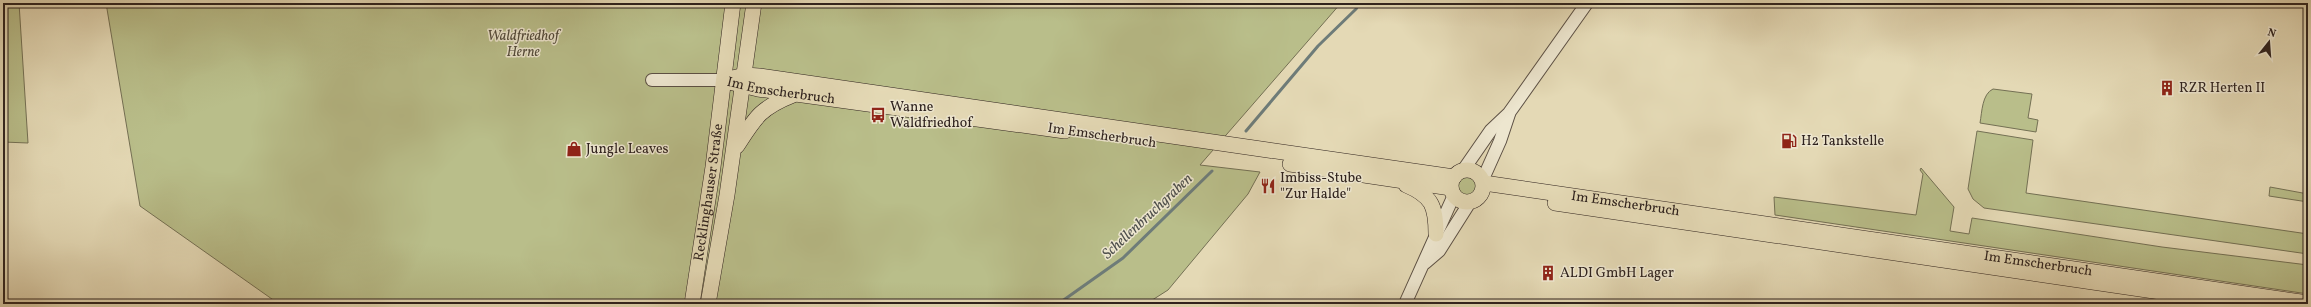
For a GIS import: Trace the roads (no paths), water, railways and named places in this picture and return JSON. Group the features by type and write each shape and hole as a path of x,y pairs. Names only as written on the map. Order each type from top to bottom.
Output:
{"main road":[{"name":"Recklinghauser Straße","path":"692,304 712,175 733,3"},
{"name":"Recklinghauser Straße","path":"708,304 734,151 754,3"},
{"name":"Im Emscherbruch","path":"724,80 744,81 1456,182"},
{"name":"Im Emscherbruch","path":"744,81 793,94 1150,143 1394,179 1456,182 1475,171 1483,184 2242,304"},
{"path":"734,151 758,115 771,104 793,94"},
{"path":"1394,179 1422,192 1432,203 1436,217 1436,234"},
{"name":"Im Emscherbruch","path":"1456,182 1458,199 1470,202"},
{"path":"1470,202 1477,199 1483,184"},
{"name":"Im Emscherbruch","path":"1767,229 2308,303"}],"street":[{"path":"1405,304 1425,263 1456,182 1491,130 1509,113 1587,3"},
{"path":"652,80 724,80"},
{"path":"1483,184 1509,113"},
{"path":"1425,263 1439,251 1470,202"}],"waterway":[{"name":"Schellenbruchgraben","path":"1246,131 1318,46 1356,9 1359,3"},
{"name":"Schellenbruchgraben","path":"1058,304 1123,258 1212,171"}],"place":[{"name":"RZR Herten II","path":"2167,88"},
{"name":"Wanne Waldfriedhof","path":"878,115"},
{"name":"H2 Tankstelle","path":"1789,141"},
{"name":"Jungle Leaves","path":"574,149"},
{"name":"Imbiss-Stube \"Zur Halde\"","path":"1268,186"},
{"name":"ALDI GmbH Lager","path":"1548,273"}],"park label":[{"name":"Waldfriedhof Herne","path":"523,44"}]}
